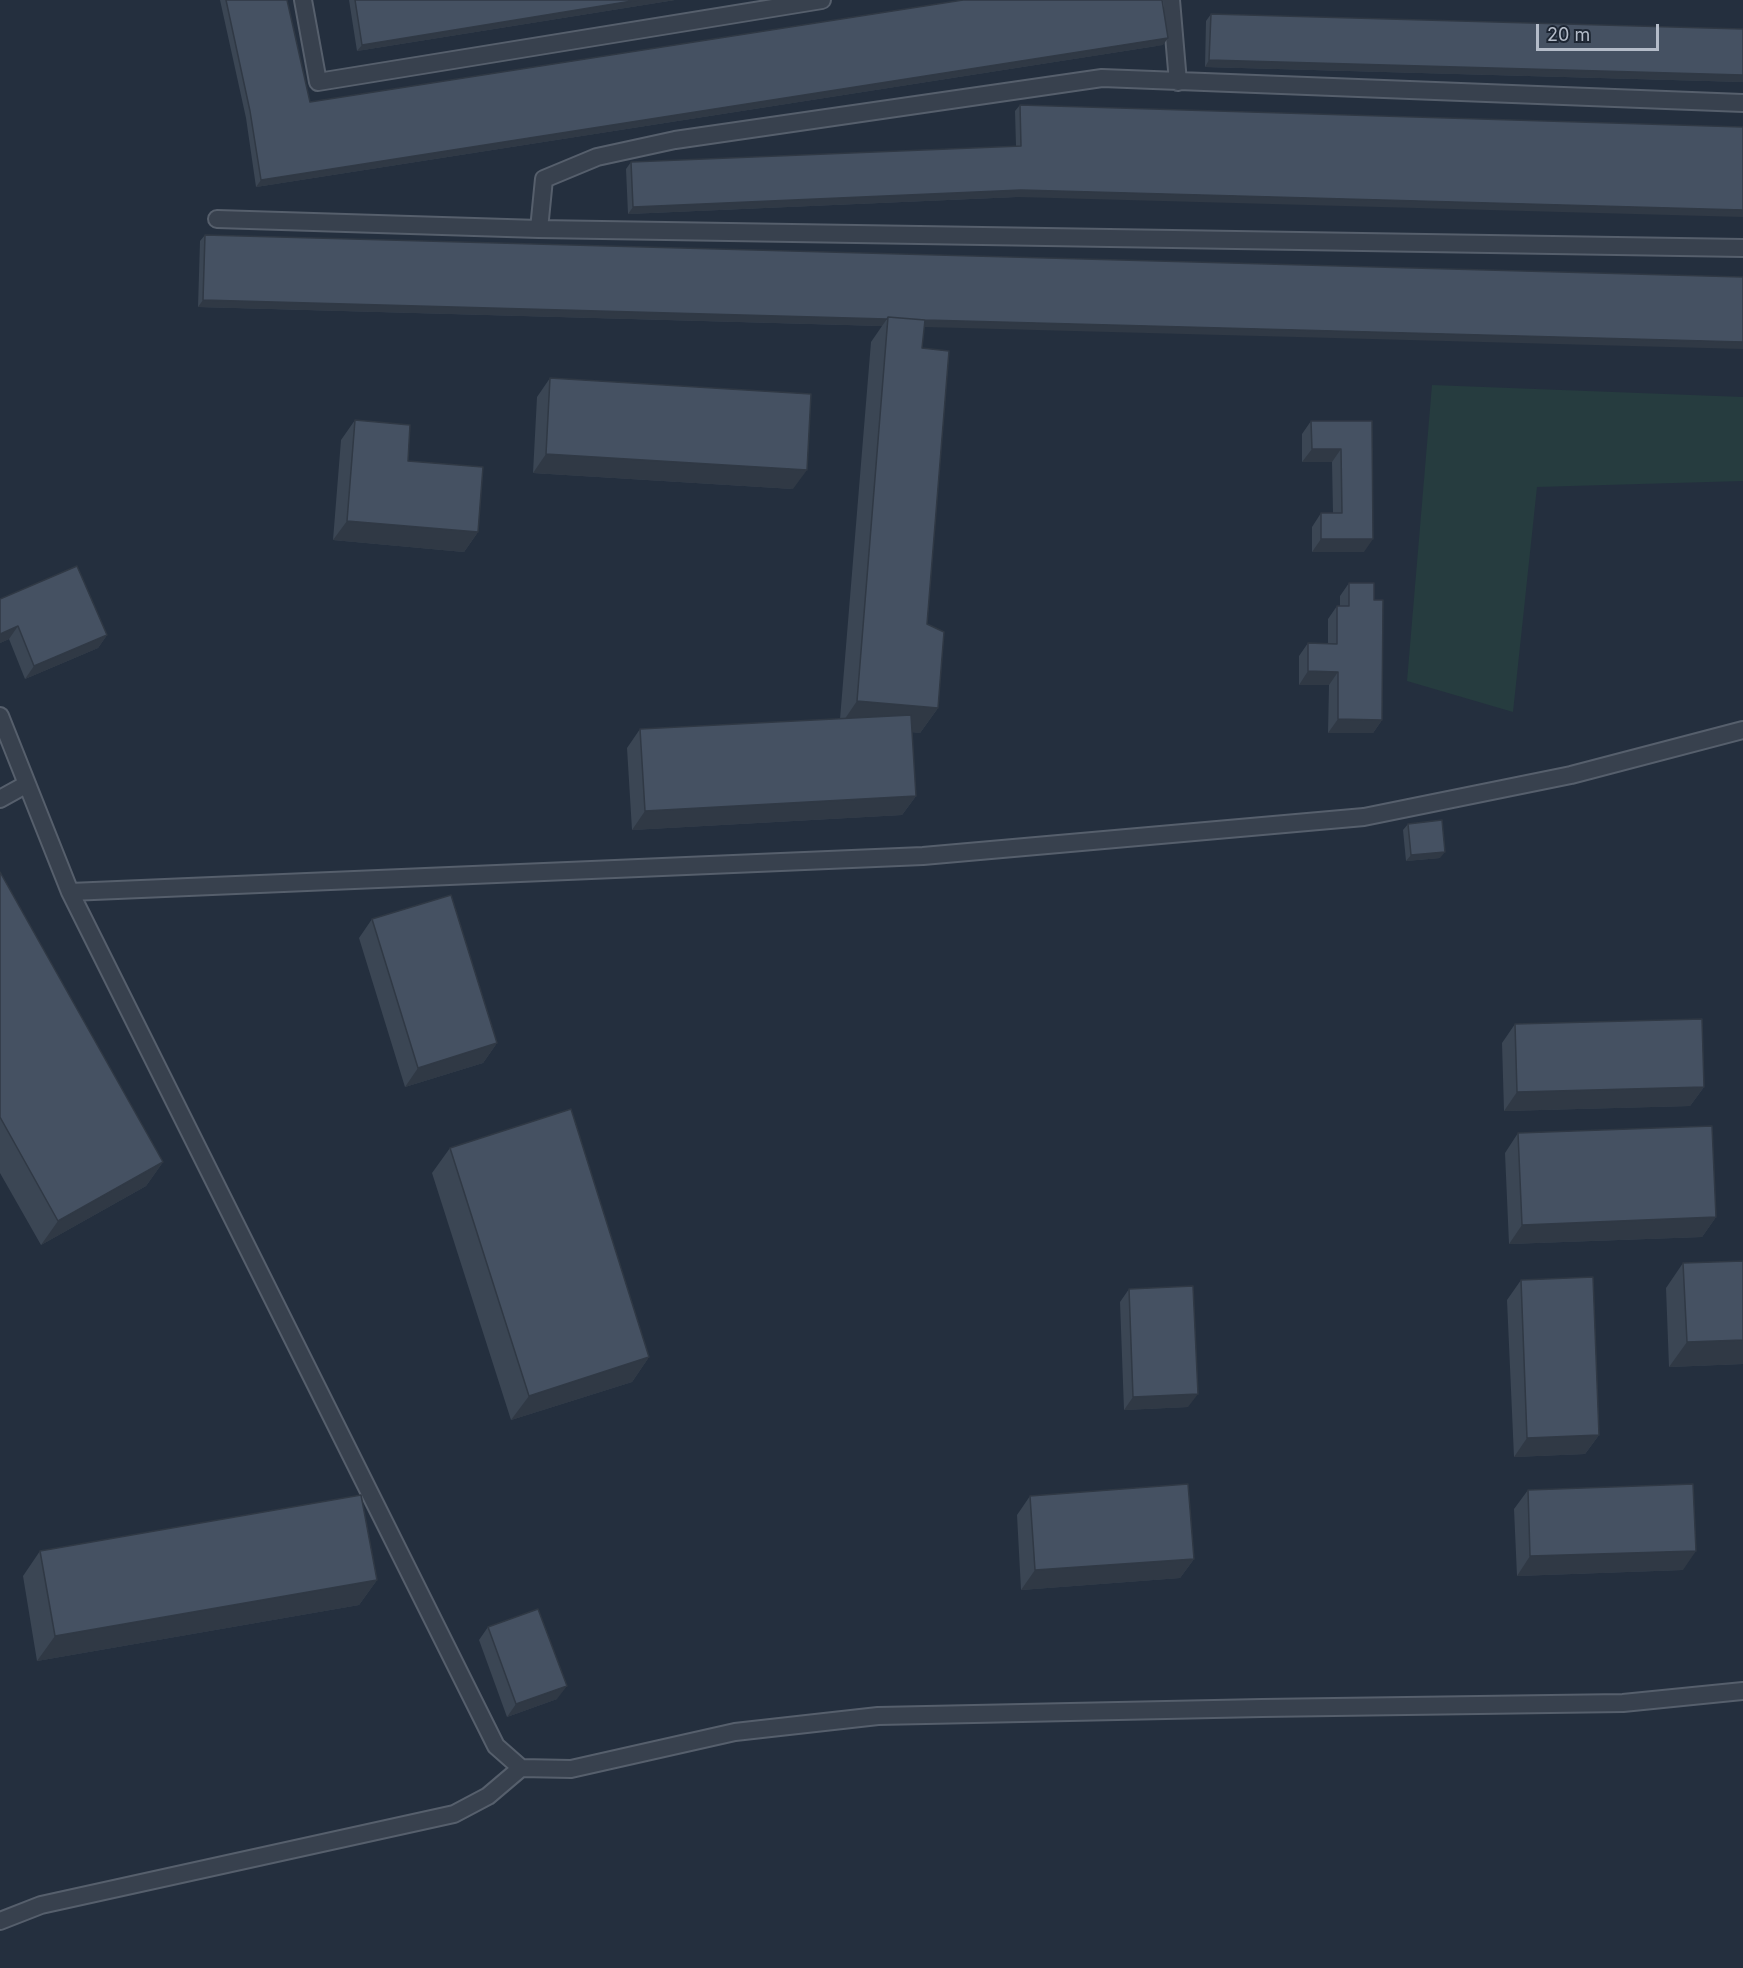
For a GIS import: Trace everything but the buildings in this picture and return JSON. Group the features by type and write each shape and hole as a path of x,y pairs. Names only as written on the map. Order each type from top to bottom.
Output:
{"lane":[{"path":"303,0 318,82 822,0"},
{"path":"1171,0 1178,82"},
{"path":"539,229 544,179 597,157 675,140 1102,78 1743,103"},
{"path":"217,219 539,229 1743,248"},
{"path":"0,716 70,892 496,1746 521,1768 571,1769 735,1732 878,1716 1623,1703 1743,1691"},
{"path":"70,892 923,856 1364,816 1571,775 1743,730"},
{"path":"0,799 27,784"},
{"path":"0,1921 41,1905 453,1814 488,1796 521,1768"}],"green space":[{"path":"1432,385 1743,397 1743,481 1537,487 1513,712 1407,681"}]}
